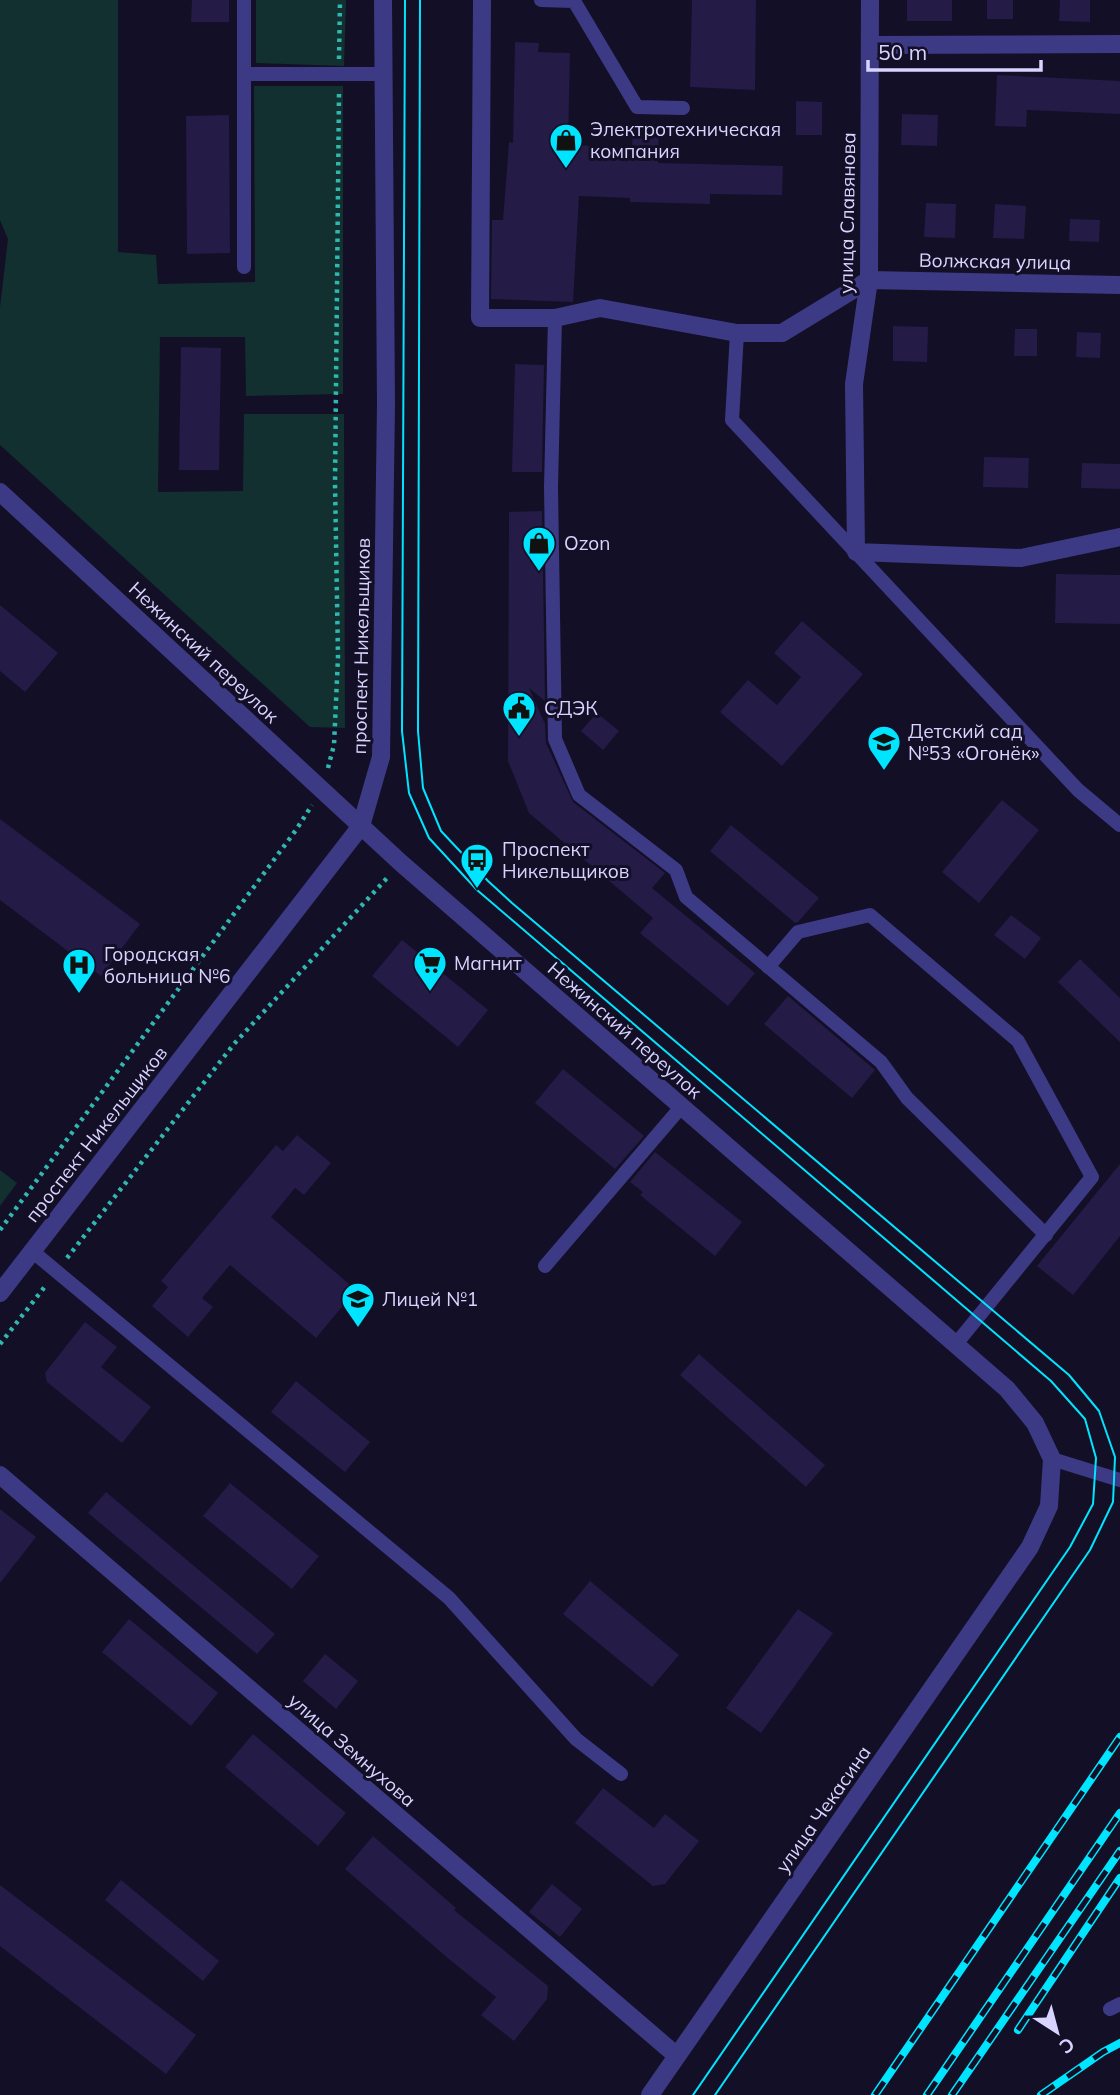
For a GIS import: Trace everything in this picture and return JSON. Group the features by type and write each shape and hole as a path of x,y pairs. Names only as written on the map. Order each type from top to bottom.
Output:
{"street":[{"name":"проспект Никельщиков","path":"0,1293 361,826 381,757 386,405 383,0"},
{"path":"482,0 480,318 555,318 600,308 737,332 782,333 869,279"},
{"name":"улица Славянова","path":"856,552 854,384 869,279 870,0"},
{"path":"870,45 1120,44"},
{"name":"Волжская улица","path":"869,279 1120,285"},
{"name":"Нежинский переулок","path":"0,492 401,863 1007,1389 1035,1423 1052,1459"},
{"path":"856,552 1021,558 1120,537"},
{"name":"улица Чекасина","path":"650,2095 1030,1547 1048,1506 1052,1459"},
{"name":"улица Земнухова","path":"0,1475 677,2056"}],"lane":[{"path":"243,0 244,267"},
{"path":"541,0 574,1 637,107 683,108"},
{"path":"244,74 382,75"},
{"path":"555,318 551,487 555,739 579,794 676,870 686,897 881,1062 907,1098 1046,1234"},
{"path":"737,332 732,420 1078,790 1120,825"},
{"path":"768,967 798,932 870,915 1018,1041 1092,1177 956,1344"},
{"path":"545,1266 682,1106"},
{"path":"32,1251 449,1598 576,1739 621,1774"},
{"path":"1052,1459 1120,1480"}],"path":[{"path":"0,1230 296,830 322,790 334,745 338,657 335,483 340,0"},
{"path":"0,1344 234,1044 401,863"}],"green space":[{"path":"0,0 118,0 118,252 156,255 158,284 255,282 254,86 343,86 343,394 246,396 245,337 160,337 158,492 243,491 244,414 344,414 345,728 310,727 0,445 0,307 8,239 0,220"},
{"path":"256,0 346,0 344,66 256,63"},
{"path":"0,1170 17,1183 0,1206"}],"building":[{"path":"192,0 229,0 229,22 191,22"},
{"path":"692,0 756,0 755,90 690,87"},
{"path":"907,0 952,0 952,21 907,21"},
{"path":"987,0 1013,0 1013,19 987,19"},
{"path":"1060,0 1090,0 1090,22 1059,21"},
{"path":"515,42 539,43 538,52 570,53 568,145 632,147 633,128 659,129 658,163 783,166 782,195 710,194 710,204 630,202 630,198 579,196 573,302 491,299 492,220 503,220 509,142 513,143"},
{"path":"997,75 1120,81 1120,114 1027,110 1026,127 995,126"},
{"path":"796,101 822,102 822,135 796,135"},
{"path":"902,114 938,115 937,146 901,145"},
{"path":"229,115 230,253 187,254 186,116"},
{"path":"926,203 956,204 955,238 924,237"},
{"path":"995,204 1026,206 1024,239 993,238"},
{"path":"1070,219 1100,220 1099,242 1069,241"},
{"path":"893,326 928,327 927,362 893,361"},
{"path":"1015,329 1037,329 1037,356 1014,356"},
{"path":"1077,332 1101,333 1100,358 1076,357"},
{"path":"181,347 221,348 219,470 179,470"},
{"path":"515,364 544,365 542,472 512,472"},
{"path":"984,457 1029,458 1028,488 983,487"},
{"path":"1082,463 1120,464 1120,489 1081,488"},
{"path":"542,511 545,701 529,688 545,724 546,743 573,802 665,873 652,888 755,973 728,1006 640,933 653,918 529,813 508,761 509,512"},
{"path":"1056,574 1120,575 1120,624 1055,623"},
{"path":"0,605 58,653 25,692 0,671"},
{"path":"802,621 863,674 782,766 720,712 748,680 777,705 801,677 774,653"},
{"path":"597,713 619,731 603,750 581,731"},
{"path":"1002,800 1039,830 979,903 942,872"},
{"path":"0,819 140,924 101,976 0,900"},
{"path":"731,825 819,898 798,922 795,923 710,851"},
{"path":"1011,915 1041,938 1025,959 994,935"},
{"name":"Магнит","path":"402,940 488,1010 458,1047 372,976"},
{"path":"1080,959 1120,998 1120,1042 1058,982"},
{"path":"788,996 875,1070 852,1098 764,1024"},
{"path":"563,1069 644,1136 615,1169 535,1103"},
{"path":"297,1135 331,1163 304,1195 295,1188 271,1217 356,1290 316,1338 230,1265 202,1298 213,1307 188,1337 152,1306 168,1287 161,1281 276,1145 283,1151"},
{"path":"655,1152 742,1222 715,1256 640,1195 643,1192 630,1182"},
{"path":"1120,1164 1120,1236 1073,1295 1037,1266"},
{"path":"85,1322 117,1347 101,1367 151,1407 122,1443 47,1382 45,1373"},
{"path":"699,1354 825,1465 806,1487 680,1375"},
{"path":"296,1381 370,1442 345,1472 271,1412"},
{"path":"230,1483 319,1556 292,1589 203,1516"},
{"path":"106,1492 275,1634 257,1654 88,1513"},
{"path":"0,1509 36,1537 0,1583"},
{"path":"590,1581 679,1655 652,1687 563,1614"},
{"path":"798,1609 833,1633 761,1733 726,1708"},
{"path":"129,1619 218,1693 191,1726 102,1652"},
{"path":"325,1654 358,1681 336,1709 303,1681"},
{"path":"253,1734 346,1813 318,1846 225,1767"},
{"path":"603,1788 654,1828 665,1814 699,1841 665,1884 653,1886 575,1823"},
{"path":"373,1836 456,1908 454,1910 548,1986 547,1999 514,2041 481,2015 496,1997 345,1869"},
{"path":"121,1880 219,1961 203,1981 105,1900"},
{"path":"552,1884 582,1909 560,1937 529,1912"},
{"path":"0,1885 196,2035 166,2074 0,1946"}],"tram line":[{"path":"405,0 402,731 409,793 429,838 477,890 1051,1381 1085,1419 1096,1458 1093,1504 1070,1547 693,2095"},
{"path":"420,0 418,731 423,788 441,831 512,903 1069,1375 1099,1411 1115,1457 1113,1502 1090,1550 715,2095"}],"railway":[{"path":"875,2095 1120,1737"},
{"path":"927,2095 1120,1813"},
{"path":"952,2095 1120,1851"},
{"path":"1018,2030 1120,1878"},
{"path":"1041,2095 1120,2043"}],"place":[{"name":"Электротехническая компания","path":"566,170"},
{"name":"Ozon","path":"539,573"},
{"name":"СДЭК","path":"519,738"},
{"name":"Детский сад №53 «Огонёк»","path":"884,772"},
{"name":"Проспект Никельщиков","path":"477,890"},
{"name":"Магнит","path":"430,993"},
{"name":"Городская больница №6","path":"79,995"},
{"name":"Лицей №1","path":"358,1329"}]}
